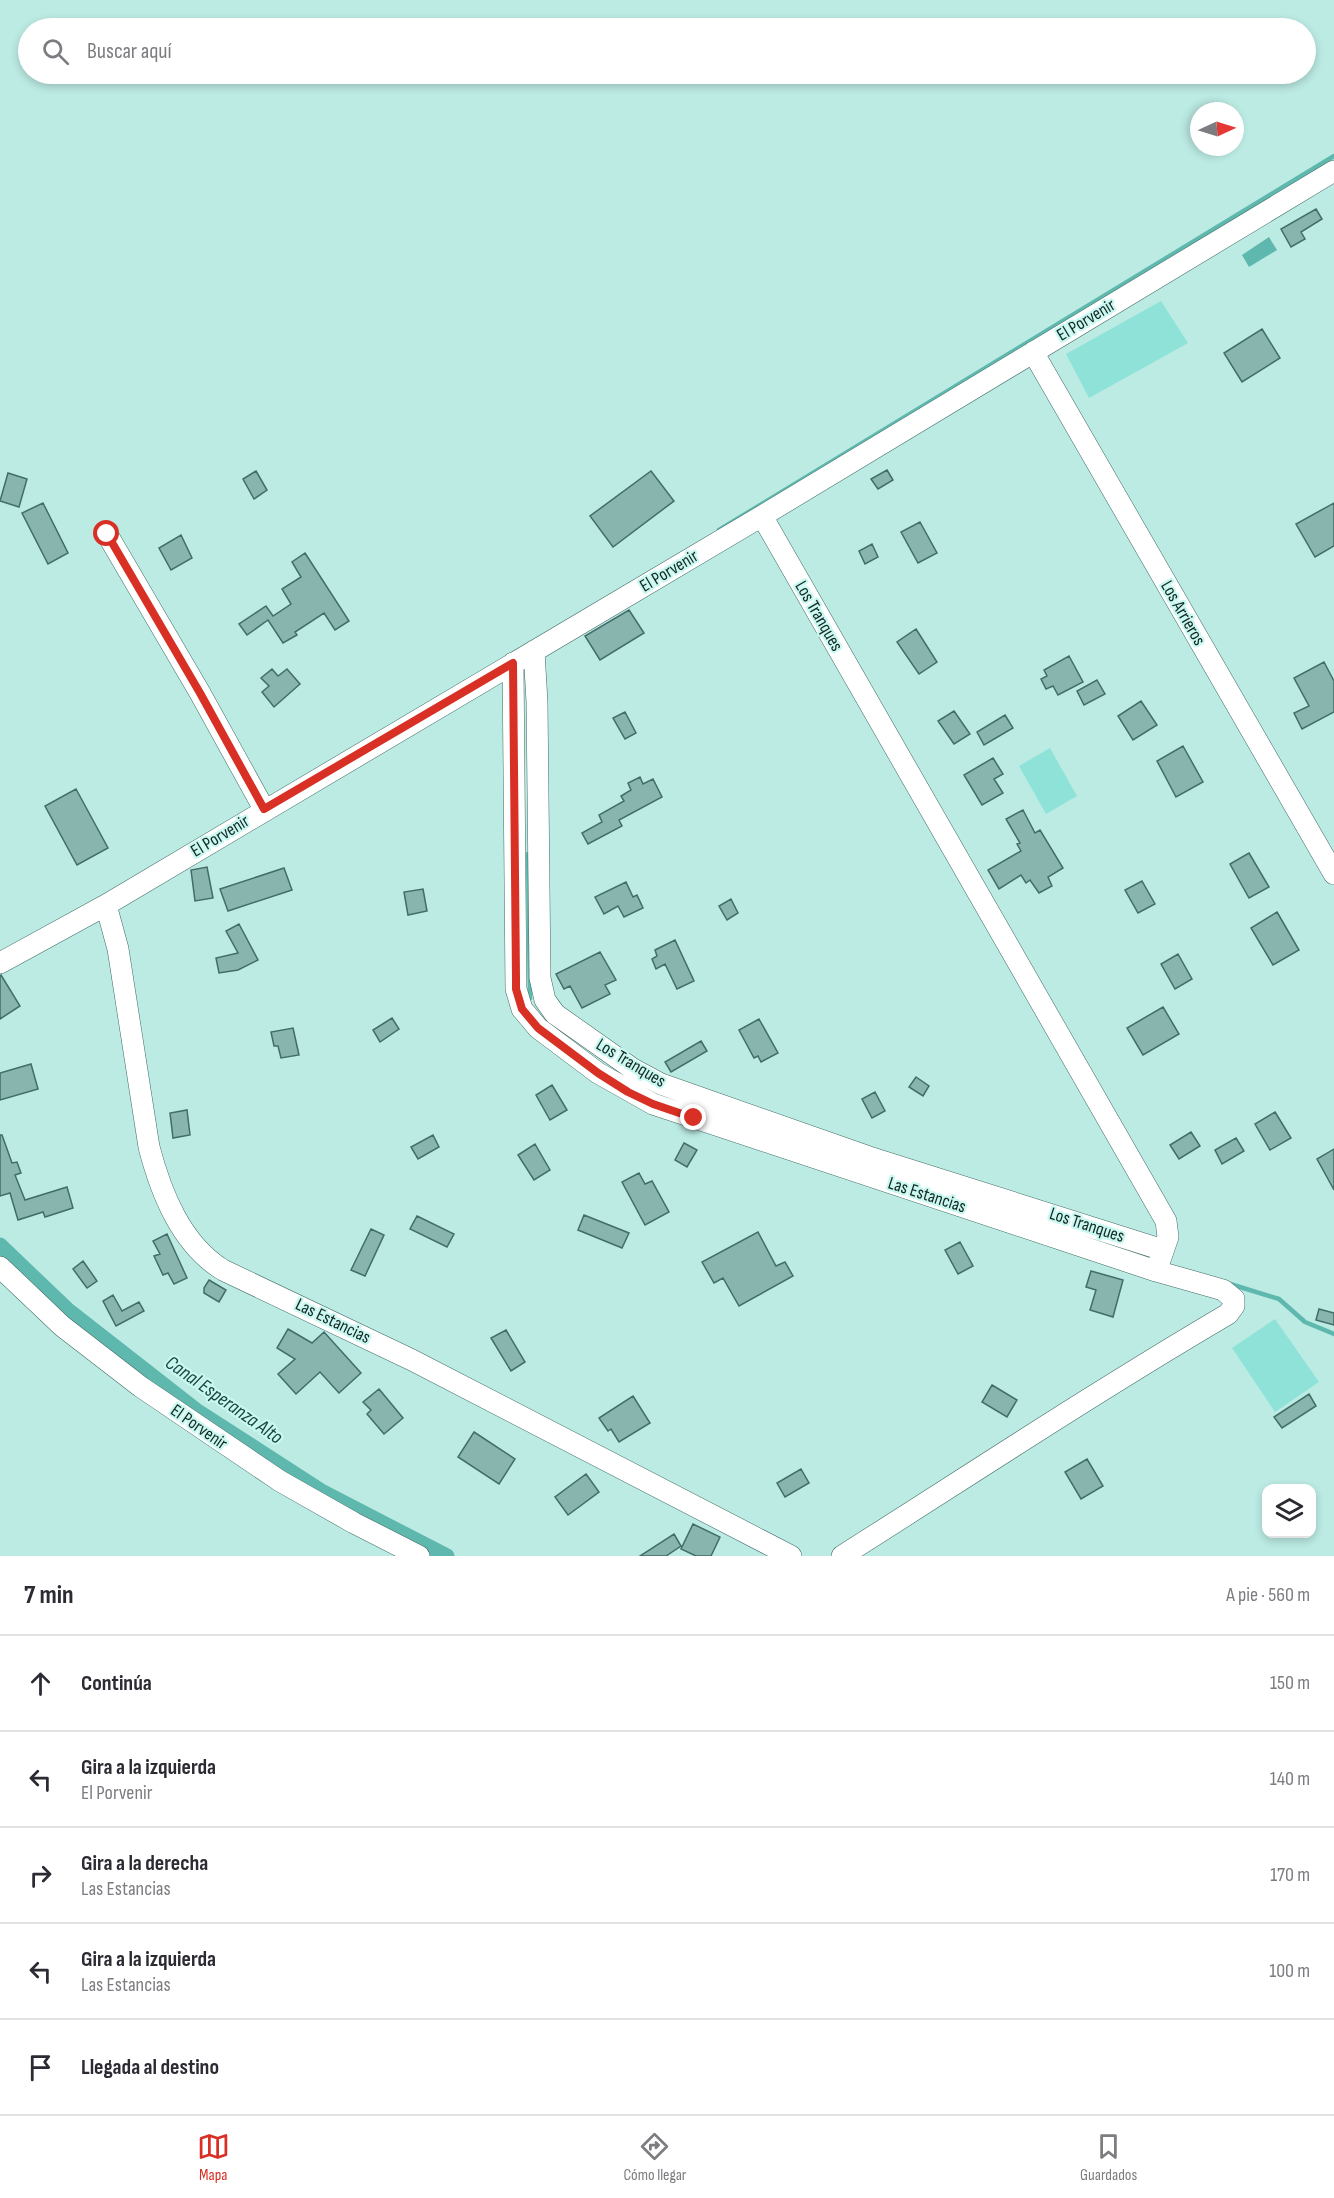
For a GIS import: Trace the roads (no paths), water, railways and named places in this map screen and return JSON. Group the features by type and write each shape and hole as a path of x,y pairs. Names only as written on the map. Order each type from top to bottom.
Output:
{"street":[{"name":"El Porvenir","path":"0,963 105,905 762,516 1033,352 1332,178"},
{"name":"Los Arrieros","path":"1033,352 1334,874"},
{"name":"Los Tranques","path":"762,516 1166,1221 1168,1234 1156,1271"},
{"path":"107,534 200,693 264,809"},
{"name":"Los Tranques","path":"534,651 537,702 539,966 542,993 555,1014 633,1069 662,1084 698,1108 869,1157 1163,1250"},
{"name":"Las Estancias","path":"513,663 516,989 522,1009 538,1028 605,1078 653,1104 698,1108 1156,1271 1228,1293 1234,1302 1232,1311 1024,1438 842,1556"},
{"name":"Las Estancias","path":"105,905 118,950 154,1167 177,1220 203,1255 223,1270 412,1360 791,1556"},
{"name":"El Porvenir","path":"0,1267 62,1326 151,1394 280,1481 354,1523 419,1556"}],"waterway":[{"path":"719,530 1334,156"},
{"path":"528,854 530,998"},
{"path":"1096,1240 1154,1259"},
{"name":"Canal Esperanza Alto","path":"0,1245 68,1310 196,1410 323,1492 447,1556"},
{"path":"1227,1283 1279,1299 1305,1322 1334,1334"}]}
